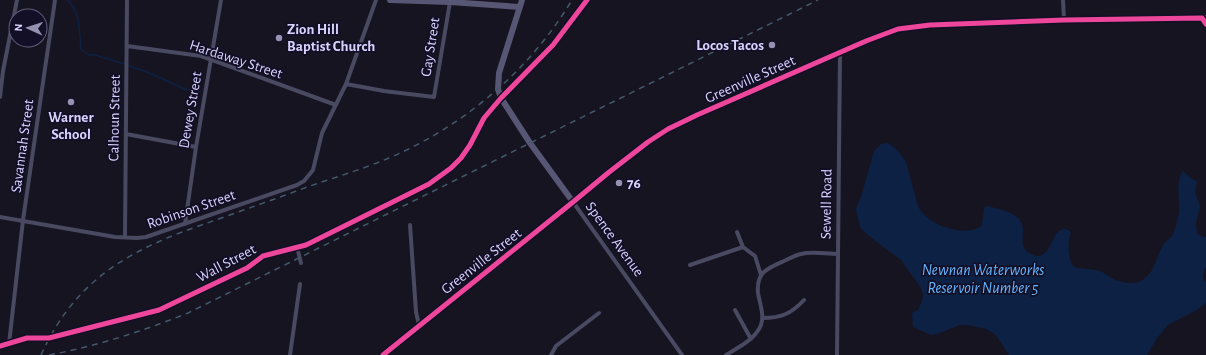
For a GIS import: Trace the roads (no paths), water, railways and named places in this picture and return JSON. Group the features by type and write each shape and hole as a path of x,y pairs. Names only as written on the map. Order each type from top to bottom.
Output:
{"main road":[{"name":"Greenville Street","path":"383,355 648,142 668,129 698,114 866,41 894,31 930,25 1064,20 1204,18"}],"street":[{"path":"0,97 2,70 17,0"},
{"name":"Savannah Street","path":"9,344 23,220 56,0"},
{"name":"Calhoun Street","path":"125,237 127,0"},
{"name":"Dewey Street","path":"185,224 196,147 221,0"},
{"name":"Robinson Street","path":"0,216 115,237 137,238 146,237 297,186 314,170 322,133 346,84 376,0"},
{"path":"390,0 450,2 520,7"},
{"path":"502,98 498,89 499,73 522,0"},
{"name":"Wall Street","path":"0,346 27,338 49,338 159,310 247,268 263,256 314,241 423,187 444,174 456,163 470,145 484,118 553,45 587,0"},
{"path":"1063,0 1064,20"},
{"name":"Gay Street","path":"346,84 384,91 434,97 450,2"},
{"path":"1204,18 1206,24"},
{"name":"Hardaway Street","path":"127,46 201,56 211,61 336,105"},
{"name":"Sewell Road","path":"836,355 840,53"},
{"name":"Spence Avenue","path":"502,98 530,143 574,202 682,355"},
{"path":"126,134 196,147"},
{"path":"410,225 418,326"},
{"path":"737,232 743,247 755,256 761,276"},
{"path":"297,247 301,262"},
{"path":"690,264 743,247"},
{"path":"726,355 751,339 759,330 762,318 758,292 761,276 766,269 801,254 838,254"},
{"path":"290,355 300,284"},
{"path":"762,318 774,318 784,315 797,307 804,300"},
{"path":"735,310 751,339"},
{"path":"551,355 556,346 599,312"}],"water":[{"name":"Newnan Waterworks Reservoir Number 5","path":"888,143 898,151 906,162 918,206 929,219 937,224 955,230 973,230 980,227 982,224 984,208 987,206 1001,210 1015,216 1020,221 1023,227 1023,244 1025,249 1036,256 1044,254 1056,234 1061,230 1066,229 1071,233 1069,250 1071,263 1073,266 1100,271 1114,279 1127,283 1141,281 1148,276 1163,245 1173,234 1179,212 1178,185 1183,171 1192,179 1197,181 1195,192 1200,206 1196,223 1197,233 1203,237 1206,237 1206,267 1203,278 1206,283 1206,303 1195,311 1168,325 1157,338 1147,355 1009,355 995,334 986,329 960,325 931,335 913,327 912,313 918,310 922,301 923,294 921,288 901,260 869,236 860,227 856,210 874,151 881,144"}],"waterway":[{"path":"67,0 72,4 77,16 81,49 89,55 95,55 125,64"},
{"path":"129,66 147,72 185,89 200,92"}],"railway":[{"path":"41,355 66,312 81,294 98,278 136,253 182,232 389,158 417,145 443,130 493,93 515,72 536,50 555,26 572,0"},
{"path":"49,355 120,337 188,313 818,0"}],"place":[{"name":"Zion Hill Baptist Church","path":"279,38"},
{"name":"Locos Tacos","path":"772,45"},
{"name":"Warner School","path":"71,102"},
{"name":"76","path":"619,183"}]}
